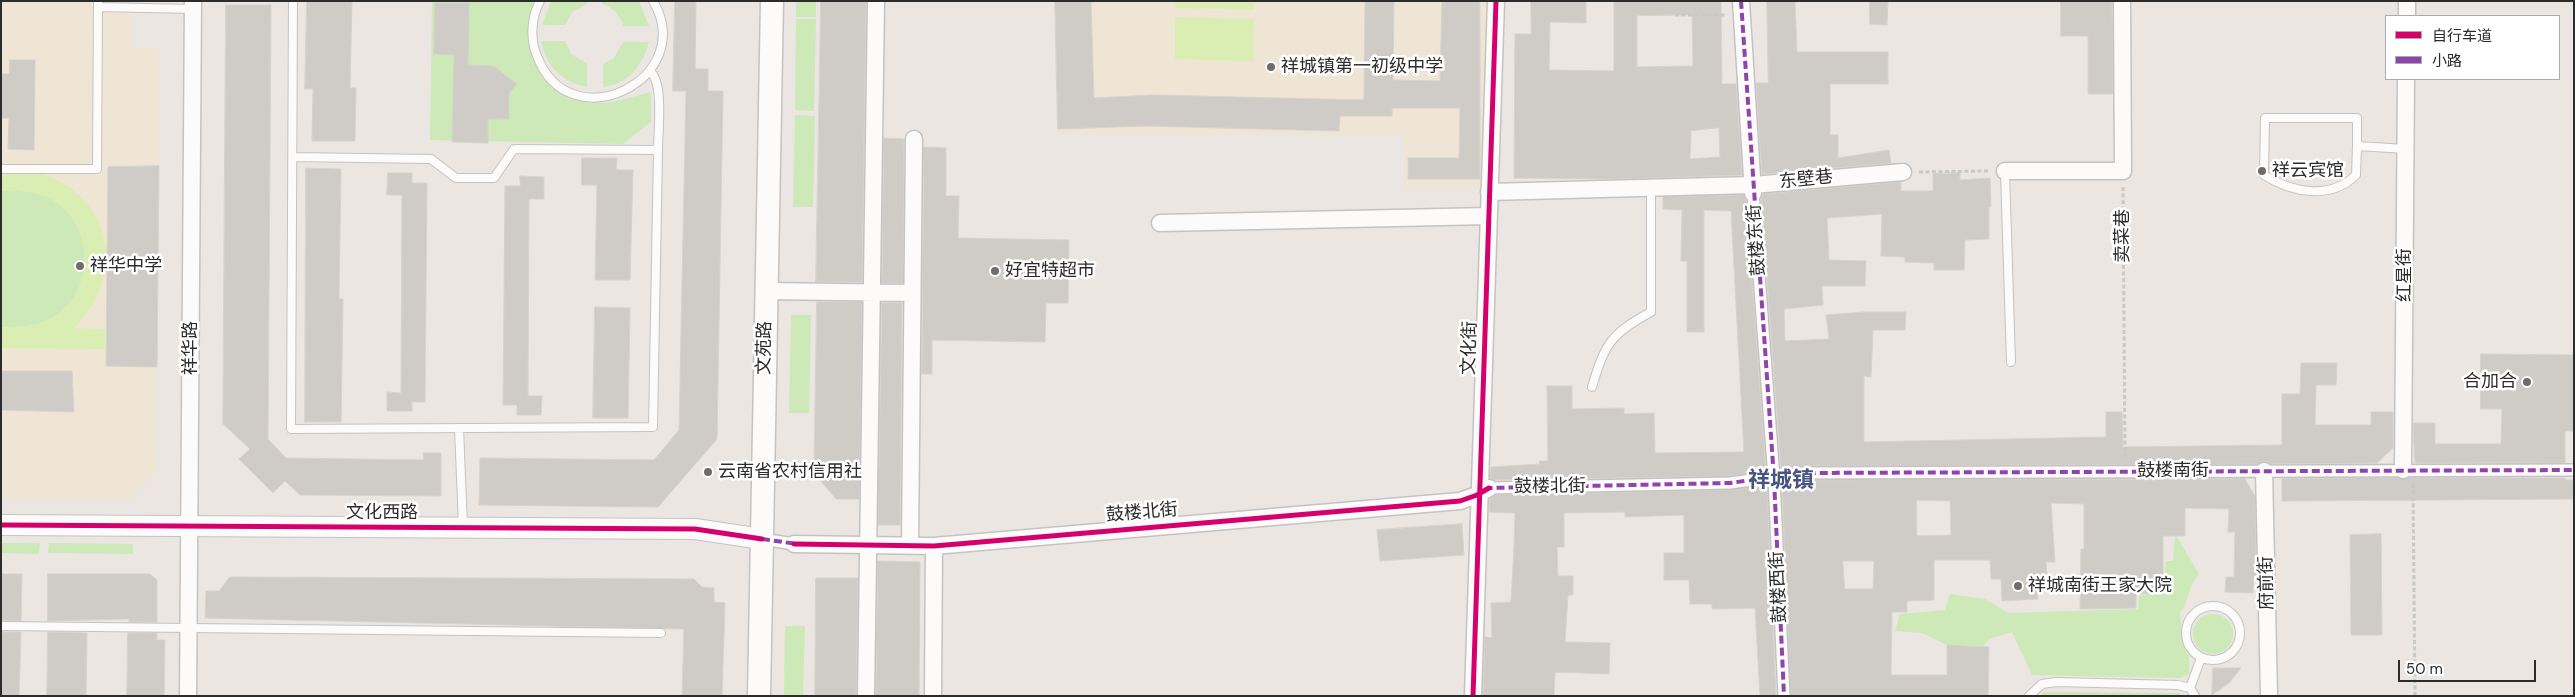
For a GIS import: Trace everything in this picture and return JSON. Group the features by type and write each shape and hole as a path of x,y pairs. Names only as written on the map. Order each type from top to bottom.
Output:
{"main road":[{"name":"文苑路","path":"759,696 772,1"}],"street":[{"path":"866,696 876,1"},
{"name":"文化街","path":"1473,696 1483,492 1489,192 1496,1"},
{"path":"2005,171 2123,171 2122,1"},
{"path":"2407,1 2407,15"},
{"name":"祥华路","path":"188,696 193,5"},
{"name":"鼓楼东街","path":"1742,8 1774,479"},
{"name":"红星街","path":"2406,80 2408,470"},
{"path":"910,545 914,139"},
{"name":"东壁巷","path":"1489,192 1651,188 1753,189 1903,172"},
{"path":"1160,223 1489,216"},
{"path":"766,291 912,293"},
{"name":"鼓楼南街","path":"1774,479 1803,473 2574,470"},
{"name":"府前街","path":"2264,471 2269,696"},
{"name":"鼓楼北街","path":"762,539 794,544 934,546 1160,525 1369,510 1460,501 1483,492 1730,483 1774,479"},
{"name":"鼓楼西街","path":"1774,479 1784,696"},
{"name":"文化西路","path":"1,525 695,529 762,539"},
{"path":"933,696 934,546"}],"lane":[{"path":"293,1 291,429 653,427 658,89 656,76 650,71"},
{"path":"540,1 532,24 533,46 540,66 554,82 573,94 594,98 615,96 634,86 650,71 659,52 662,30 658,9 653,1"},
{"path":"1,169 97,169 98,4 193,5"},
{"path":"2265,118 2357,118 2357,146 2356,175 2336,188 2300,191 2275,182 2264,175 2265,118"},
{"path":"2357,146 2406,148"},
{"path":"293,157 431,158 456,178 494,178 514,149 658,150"},
{"path":"2005,171 2011,362"},
{"path":"1592,387 1603,350 1616,335 1651,312 1651,188"},
{"path":"458,428 464,528"},
{"path":"2205,607 2224,608 2237,620 2240,637 2238,645 2233,652 2218,660 2201,658 2188,645 2187,626 2190,618 2205,607"},
{"path":"1,626 662,633"},
{"path":"2190,688 2201,658"},
{"path":"2029,696 2035,688 2047,683 2178,685 2190,688 2195,696"}],"path":[{"path":"1675,15 1742,8"},
{"path":"1903,172 2005,171"},
{"path":"2408,470 2415,696"}],"shaded area":[{"name":"祥华中学","path":"1,1 131,1 131,48 159,49 157,470 132,499 1,498"},
{"name":"祥城镇第一初级中学","path":"1054,1 1487,1 1486,189 1404,189 1404,136 1057,133"}],"green space":[{"path":"432,1 533,1 530,31 531,45 539,69 547,80 558,89 573,96 598,103 612,102 651,92 651,122 623,144 430,140"},
{"path":"551,1 587,1 587,4 572,12 565,25 542,25"},
{"path":"602,1 639,1 649,26 623,26 616,12 602,4"},
{"path":"796,1 816,1 816,17 796,17"},
{"path":"1176,1 1254,1 1254,10 1175,8"},
{"path":"1175,17 1254,19 1253,61 1175,59"},
{"path":"796,19 816,19 814,111 795,110"},
{"path":"541,41 565,41 571,54 587,64 587,87 570,82 556,72 546,58"},
{"path":"623,42 649,42 643,58 627,78 603,87 603,64 614,58"},
{"path":"795,115 815,116 813,207 793,207"},
{"path":"1,170 38,172 67,186 85,202 98,221 105,242 106,264 101,286 90,308 74,328 105,329 105,349 1,348 1,327 20,327 38,324 50,319 66,308 77,293 83,275 85,257 82,239 75,222 63,208 47,197 36,193 1,191"},
{"path":"1,191 30,192 47,197 63,208 75,222 82,239 85,257 83,275 77,293 66,308 50,319 38,324 20,327 1,327"},
{"path":"791,315 811,315 809,413 789,413"},
{"path":"2175,534 2199,574 2191,586 2185,605 2180,613 2182,634 2189,654 2189,674 2180,678 2032,675 2012,632 1989,639 1983,646 1947,645 1922,633 1895,631 1900,614 1945,610 1950,594 1985,599 2008,613 2138,609 2139,596 2164,590 2166,561 2173,561"},
{"path":"1,543 40,543 39,554 1,553"},
{"path":"49,543 133,544 133,554 48,553"},
{"path":"2217,614 2224,617 2230,623 2233,634 2232,642 2224,651 2217,654 2209,654 2202,651 2194,642 2193,630 2196,623 2205,615"},
{"path":"785,626 805,626 803,696 784,696"},
{"path":"2042,692 2180,693 2180,696 2042,696"}],"building":[{"path":"307,1 352,1 350,88 356,88 355,141 312,141 313,89 305,89"},
{"path":"675,1 696,1 695,69 708,69 708,91 723,91 717,439 658,507 479,505 480,458 654,460 679,430 686,91 673,91"},
{"path":"821,1 866,1 862,282 816,282"},
{"path":"1055,1 1091,1 1094,98 1153,95 1364,100 1365,1 1394,1 1393,80 1440,81 1442,1 1480,1 1480,179 1408,179 1408,158 1459,158 1460,108 1392,108 1392,116 1340,116 1339,131 1147,126 1058,129"},
{"path":"1531,1 1586,1 1586,23 1550,22 1549,70 1614,71 1614,1 1721,1 1722,84 1736,84 1742,175 1616,179 1514,178 1515,34 1531,34","holes":["1692,15 1693,66 1637,67 1637,16","1719,128 1720,157 1690,159 1691,131"]},
{"path":"1767,1 1795,1 1797,52 1888,52 1888,84 1830,84 1830,135 1838,135 1838,158 1889,150 1891,163 1762,174 1756,83 1768,83"},
{"path":"1870,1 1888,1 1887,25 1870,24"},
{"path":"2061,1 2112,1 2113,94 2088,94 2088,36 2061,36"},
{"path":"435,3 469,3 468,65 493,66 517,84 509,93 509,119 488,119 488,143 452,142 454,55 434,54"},
{"path":"226,5 271,5 268,439 286,458 424,460 423,453 441,453 441,496 300,495 285,481 273,493 239,459 250,449 223,424"},
{"path":"10,60 35,60 34,150 8,149 9,118 1,118 1,74 9,74"},
{"path":"884,138 904,139 903,283 882,283"},
{"name":"好宜特超市","path":"924,147 946,148 946,196 959,196 958,238 1069,240 1068,303 1046,303 1045,342 932,340 932,374 922,374"},
{"path":"582,158 617,158 616,170 633,170 630,280 595,280 597,185 582,185"},
{"path":"159,166 157,367 106,366 108,167"},
{"path":"306,168 341,169 339,299 343,299 341,422 305,422"},
{"path":"388,173 412,173 412,183 427,183 425,402 412,402 412,411 387,411 387,392 401,393 402,195 387,195"},
{"path":"1960,173 1960,180 1990,178 1989,239 1965,240 1964,270 1934,270 1934,263 1905,262 1905,257 1881,256 1882,214 1827,218 1829,260 1866,261 1865,286 1822,286 1823,305 1784,309 1785,341 1829,339 1826,315 1864,312 1906,312 1905,330 1873,330 1871,377 1864,376 1864,442 2106,437 2106,412 2122,412 2123,447 2282,445 2282,394 2300,394 2301,363 2337,363 2336,385 2316,385 2315,425 2371,425 2371,412 2393,412 2393,448 2377,463 2270,464 2264,461 2258,464 1803,466 1781,468 1761,199 1763,194 1901,182 1901,191 1933,191 1933,174"},
{"path":"520,176 544,177 544,199 529,199 528,396 542,396 541,415 517,415 517,405 503,405 505,186 520,186"},
{"path":"1744,195 1746,200 1766,471 1729,476 1495,480 1490,478 1491,467 1540,464 1539,461 1548,461 1547,386 1572,386 1572,409 1624,408 1624,414 1654,413 1655,453 1744,452 1731,211 1704,210 1704,332 1687,332 1687,261 1681,261 1682,210 1663,209 1663,197"},
{"path":"817,302 862,302 859,499 836,499 814,473"},
{"path":"882,303 902,303 900,525 878,525"},
{"path":"595,307 630,308 628,418 593,418"},
{"name":"合加合","path":"2481,354 2574,355 2574,431 2565,431 2565,463 2415,463 2413,423 2435,423 2435,444 2501,444 2502,409 2481,409"},
{"path":"1,371 72,371 74,412 1,410"},
{"path":"2565,478 2565,480 2574,480 2574,499 2282,501 2282,479"},
{"path":"2245,479 2255,496 2256,576 2254,576 2253,593 2225,592 2226,577 2234,577 2235,532 2228,532 2229,509 2185,508 2185,536 2163,536 2163,593 2136,594 2136,608 2080,609 2081,549 2084,549 2084,504 2051,503 2055,562 2046,562 2047,576 2037,577 2038,599 2002,601 2001,579 1991,579 1990,560 1934,560 1934,600 1907,601 1907,612 1892,612 1891,675 1947,675 1947,645 1989,647 1988,696 1791,696 1782,483 1804,480","holes":["1917,500 1950,501 1951,535 1917,536","1843,561 1874,561 1873,589 1845,589"]},
{"path":"1767,486 1776,696 1760,696 1755,608 1712,609 1712,604 1690,604 1689,580 1664,580 1664,553 1684,553 1684,515 1625,517 1625,512 1564,513 1564,547 1557,547 1558,576 1573,576 1573,595 1568,595 1565,642 1610,643 1609,674 1555,672 1554,696 1483,696 1485,637 1492,638 1491,603 1511,602 1515,513 1489,512 1490,499 1495,495 1730,490"},
{"path":"1462,524 1464,555 1380,561 1377,530"},
{"path":"2381,534 2382,635 2351,635 2350,535"},
{"path":"878,561 920,562 919,696 876,696"},
{"path":"1,574 22,574 21,621 1,620"},
{"path":"48,574 150,574 157,580 157,622 129,622 129,619 48,621"},
{"path":"230,577 694,579 702,587 714,588 714,602 725,603 722,696 682,696 684,629 205,618 206,591 219,591"},
{"path":"816,578 858,578 856,696 815,696"},
{"path":"1,632 21,632 19,696 1,696"},
{"path":"48,632 87,633 86,696 47,696"},
{"path":"128,633 157,633 157,640 165,640 164,696 127,696"},
{"path":"2213,668 2241,668 2229,683 2212,695"}],"marked path":[{"path":"1741,1 1774,479 1784,696"},
{"path":"1485,490 1489,488 1730,483 1803,473 2574,470"},
{"path":"762,539 797,544"}],"cycle path":[{"path":"1473,696 1496,1"},
{"path":"794,544 934,546 1460,501 1489,488"},
{"path":"1,525 695,529 762,539"}],"place":[{"name":"祥城镇第一初级中学","path":"1271,67"},
{"name":"祥云宾馆","path":"2262,171"},
{"name":"祥华中学","path":"80,266"},
{"name":"好宜特超市","path":"995,271"},
{"name":"合加合","path":"2527,382"},
{"name":"云南省农村信用社","path":"708,472"},
{"name":"祥城南街王家大院","path":"2018,586"}],"district":[{"name":"祥城镇","path":"1781,481"}]}
